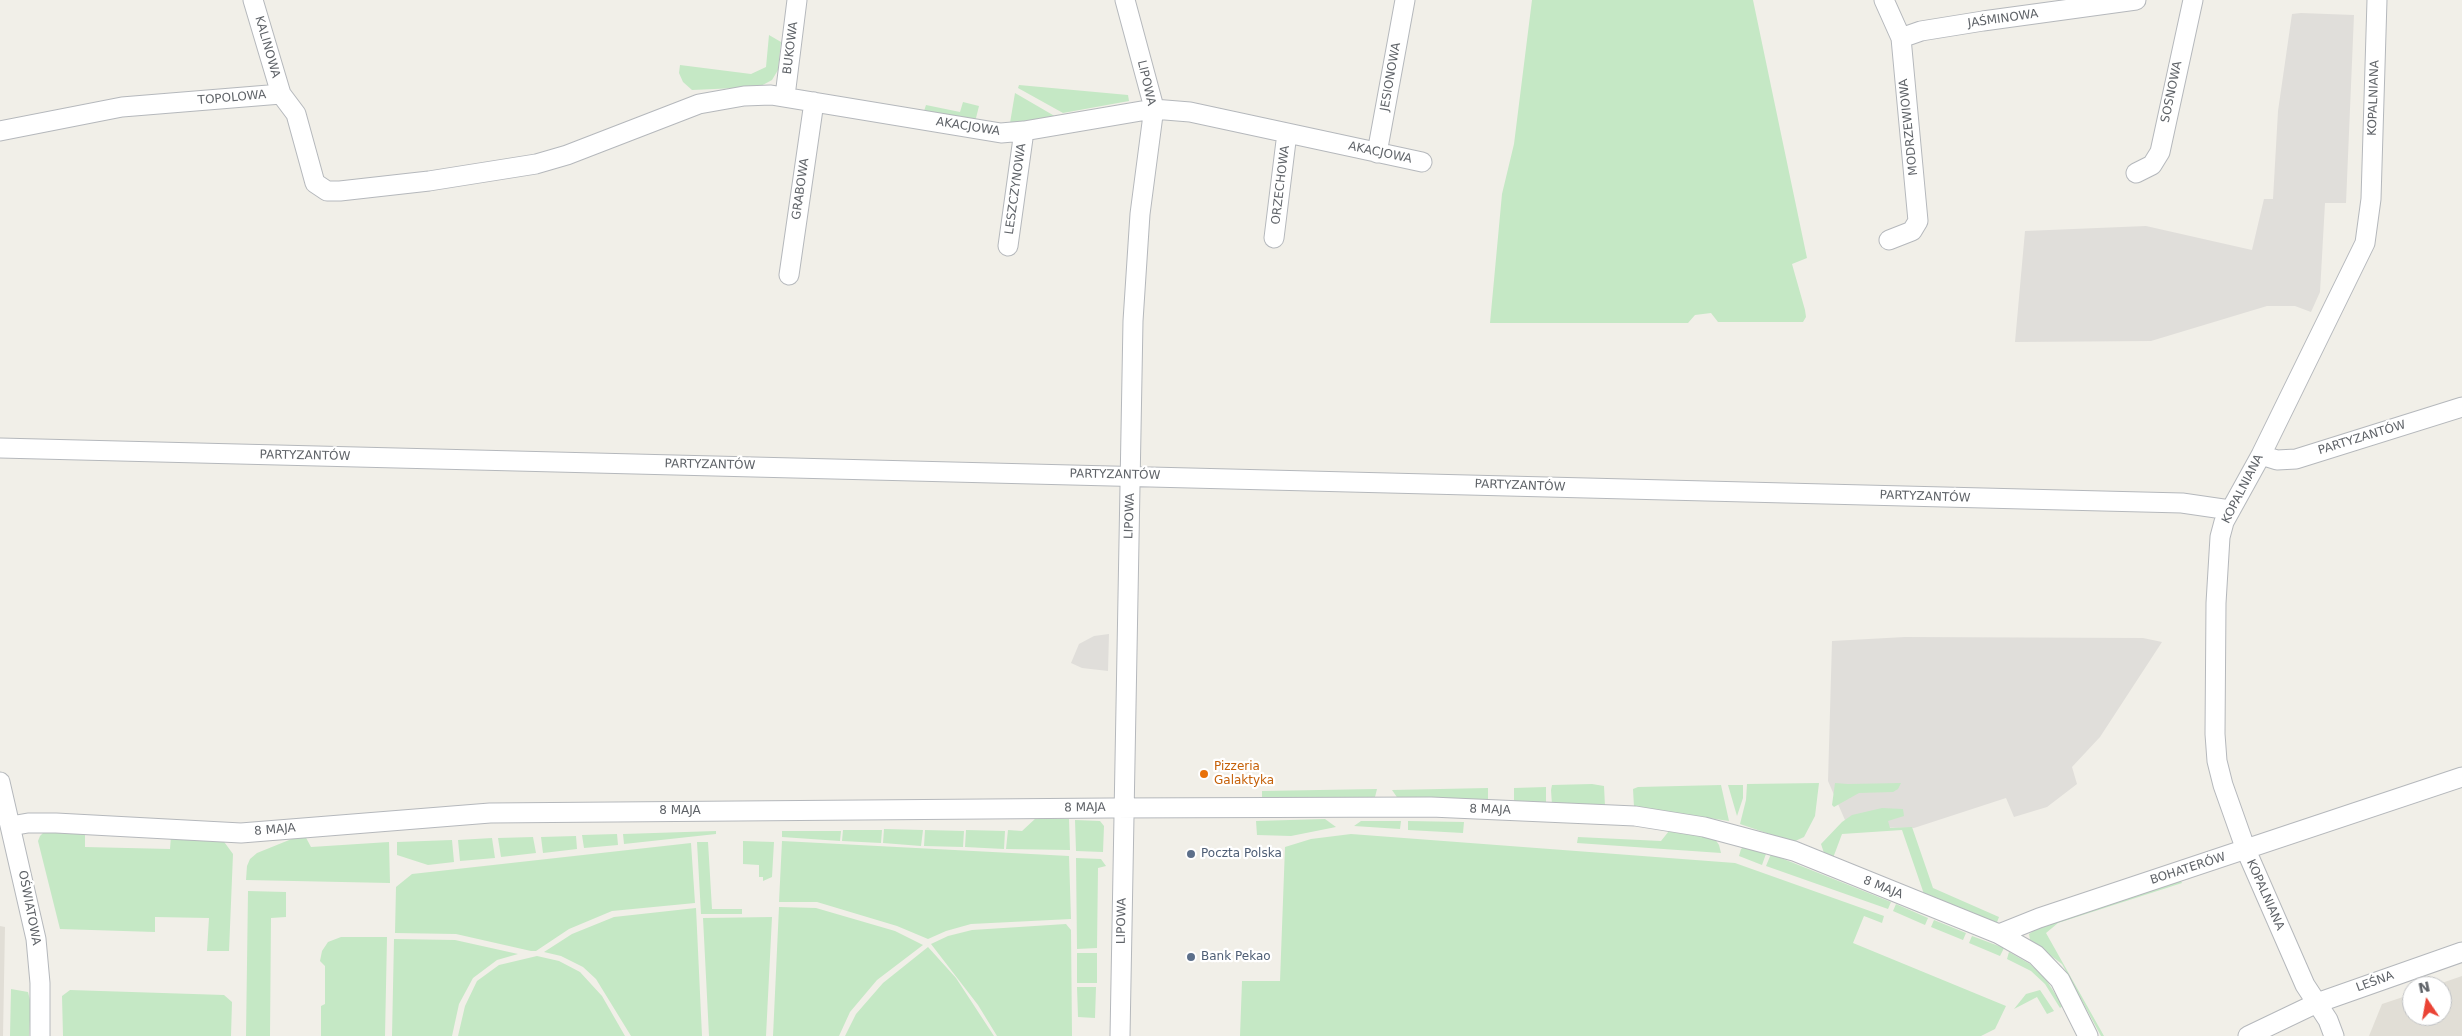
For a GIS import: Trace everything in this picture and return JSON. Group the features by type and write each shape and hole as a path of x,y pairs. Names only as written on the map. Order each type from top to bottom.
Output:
{"street":[{"name":"KALINOWA","path":"253,0 281,94"},
{"name":"BUKOWA","path":"785,96 797,0"},
{"name":"LIPOWA","path":"1120,1036 1135,270 1153,109 1125,0"},
{"name":"JESIONOWA","path":"1377,153 1405,0"},
{"name":"MODRZEWIOWA","path":"1884,0 1900,38 1918,221 1912,231 1889,240"},
{"name":"JAŚMINOWA","path":"1900,38 1921,31 2136,0"},
{"name":"SOSNOWA","path":"2136,173 2152,165 2160,152 2193,0"},
{"name":"KOPALNIANA","path":"2334,1036 2332,1027 2305,985 2246,850 2223,785 2217,761 2215,734 2216,603 2220,537 2230,510 2261,455 2365,243 2371,199 2377,0"},
{"name":"TOPOLOWA","path":"0,131 122,107 281,94 296,114 313,179 318,187 327,190 429,181 508,169 536,164 578,151"},
{"name":"AKACJOWA","path":"578,151 700,104 744,96 785,96 1001,133 1024,131 1153,109 1190,112 1422,162"},
{"name":"GRABOWA","path":"789,275 814,102"},
{"name":"LESZCZYNOWA","path":"1008,246 1024,131"},
{"name":"ORZECHOWA","path":"1274,238 1287,133"},
{"name":"PARTYZANTÓW","path":"2261,455 2277,460 2296,459 2462,406"},
{"name":"PARTYZANTÓW","path":"0,448 2182,503 2230,510"},
{"name":"BOHATERÓW","path":"1999,934 2039,918 2462,777"},
{"name":"OŚWIATOWA","path":"0,782 36,939 40,983 40,1036"},
{"name":"8 MAJA","path":"11,826 28,823 56,823 241,833 490,814 1124,808 1431,807 1635,816 1678,821 1748,837 1794,851 1999,934 2036,955 2060,980 2088,1036"},
{"name":"LEŚNA","path":"2248,1036 2317,1003 2462,952"}],"shaded area":[{"path":"2292,14 2354,15 2346,203 2325,203 2320,292 2311,312 2295,306 2267,306 2151,341 2015,342 2025,231 2146,226 2252,250 2264,199 2273,199 2278,111"},
{"path":"1109,634 1108,671 1082,668 1071,663 1079,644 1094,636"},
{"path":"1905,637 2143,638 2162,642 2100,737 2072,767 2077,784 2047,807 2014,817 2006,798 1914,828 1848,827 1828,781 1832,641"},
{"path":"0,926 5,927 3,1036 0,1036"},
{"path":"2462,976 2462,1036 2369,1036 2382,1004 2402,997 2402,1026 2452,1026 2452,979"}],"green space":[{"path":"1532,0 1753,0 1807,258 1792,264 1805,310 1806,317 1803,322 1718,322 1711,313 1695,315 1688,323 1490,323 1502,194 1514,144"},
{"path":"769,35 781,42 778,70 772,80 759,87 692,90 683,82 679,73 680,65 751,74 766,67"},
{"path":"1019,85 1128,95 1129,101 1063,113 1018,88"},
{"path":"1015,93 1058,118 1010,123"},
{"path":"963,102 979,106 975,122 924,111 926,105 960,112"},
{"path":"1819,783 1815,816 1804,837 1793,842 1740,824 1746,800 1747,784"},
{"path":"1835,783 1901,783 1898,789 1893,792 1859,793 1834,807 1832,805"},
{"path":"1592,784 1604,786 1605,806 1552,805 1552,785"},
{"path":"1721,785 1729,821 1634,807 1633,789 1638,787"},
{"path":"1728,785 1743,785 1743,798 1737,816"},
{"path":"1546,787 1546,805 1517,804 1514,800 1514,788"},
{"path":"1488,788 1488,804 1401,803 1392,790"},
{"path":"1377,789 1375,797 1369,803 1262,802 1262,791"},
{"path":"1882,808 1903,809 1904,816 1888,821 1890,828 1912,827 1933,888 1999,917 1996,925 1925,897 1902,830 1842,834 1833,858 1824,853 1821,844 1842,822 1852,815"},
{"path":"1036,818 1069,819 1070,850 1006,849 1008,830 1022,831"},
{"path":"1325,819 1336,827 1291,836 1257,835 1256,821"},
{"path":"1075,820 1100,821 1104,826 1103,852 1076,851"},
{"path":"1361,821 1401,821 1400,829 1354,826"},
{"path":"1408,821 1464,822 1463,833 1408,830"},
{"path":"884,829 923,830 921,846 883,843"},
{"path":"843,830 882,830 881,843 842,841"},
{"path":"925,830 964,831 963,847 924,846"},
{"path":"966,830 1005,831 1004,849 965,847"},
{"path":"716,831 716,834 624,844 623,834"},
{"path":"782,831 841,831 840,841 782,837"},
{"path":"1669,831 1715,839 1721,853 1577,843 1578,837 1661,841"},
{"path":"44,832 85,834 85,847 170,849 171,836 222,839 233,854 229,951 207,951 209,918 155,917 155,932 60,929 38,841"},
{"path":"304,834 311,847 389,842 390,883 246,880 247,866 250,859 257,853"},
{"path":"617,834 618,845 584,848 582,835"},
{"path":"1351,834 1735,863 1884,916 1882,923 1864,916 1853,943 2006,1006 1995,1029 1981,1036 1240,1036 1242,981 1280,981 1285,847 1311,839"},
{"path":"576,836 577,849 543,853 541,837"},
{"path":"533,837 536,853 501,857 498,838"},
{"path":"492,838 495,858 460,861 458,840"},
{"path":"452,840 454,862 428,865 397,855 397,842"},
{"path":"743,841 774,842 772,877 763,881 763,877 759,877 759,865 743,864"},
{"path":"782,841 1069,856 1071,919 971,924 946,931 928,939 897,926 817,902 779,902"},
{"path":"697,842 708,842 712,909 742,909 742,914 701,914"},
{"path":"691,843 695,903 612,911 569,929 536,951 456,934 395,933 396,887 412,874"},
{"path":"1745,846 1767,851 1762,865 1739,856 1741,849"},
{"path":"1771,854 1891,902 1888,909 1766,866"},
{"path":"1076,858 1101,859 1106,866 1098,868 1097,948 1077,949"},
{"path":"2181,881 2182,883 2058,923 2046,933 2104,1036 2101,1036 2062,964 2030,940 2029,934 2038,928"},
{"path":"248,891 286,892 286,917 271,918 270,1036 246,1036"},
{"path":"1896,904 1928,918 1925,925 1893,911"},
{"path":"779,907 816,908 895,931 923,945 877,980 850,1012 839,1036 773,1036"},
{"path":"696,908 702,1036 631,1036 596,979 583,967 561,956 544,952 572,934 614,917"},
{"path":"772,917 766,1036 709,1036 703,918"},
{"path":"1934,920 1966,933 1963,940 1931,927"},
{"path":"1066,924 1071,930 1072,1036 997,1036 978,1005 931,944 948,936 972,930"},
{"path":"1972,936 2004,948 2000,956 1969,943"},
{"path":"341,937 387,937 385,1036 321,1036 321,1006 325,1004 325,966 320,961 322,951 328,942"},
{"path":"394,939 455,940 518,954 497,960 473,978 459,1004 452,1036 392,1036"},
{"path":"928,947 956,978 994,1036 845,1036 856,1014 883,983"},
{"path":"2009,952 2030,964 2045,978 2063,1006 2060,1008 2045,984 2031,971 2007,959"},
{"path":"1077,953 1097,953 1097,983 1077,983"},
{"path":"537,956 559,961 580,972 602,996 625,1036 458,1036 465,1006 477,981 499,965"},
{"path":"1077,987 1096,987 1095,1018 1078,1017"},
{"path":"11,989 28,992 31,1004 29,1036 10,1036"},
{"path":"70,990 224,995 232,1002 231,1036 63,1036 62,996"},
{"path":"2040,990 2054,1011 2047,1014 2037,997 2014,1009 2026,994"}],"place":[{"name":"Pizzeria Galaktyka","path":"1204,774"},
{"name":"Poczta Polska","path":"1191,854"},
{"name":"Bank Pekao","path":"1191,957"}]}
